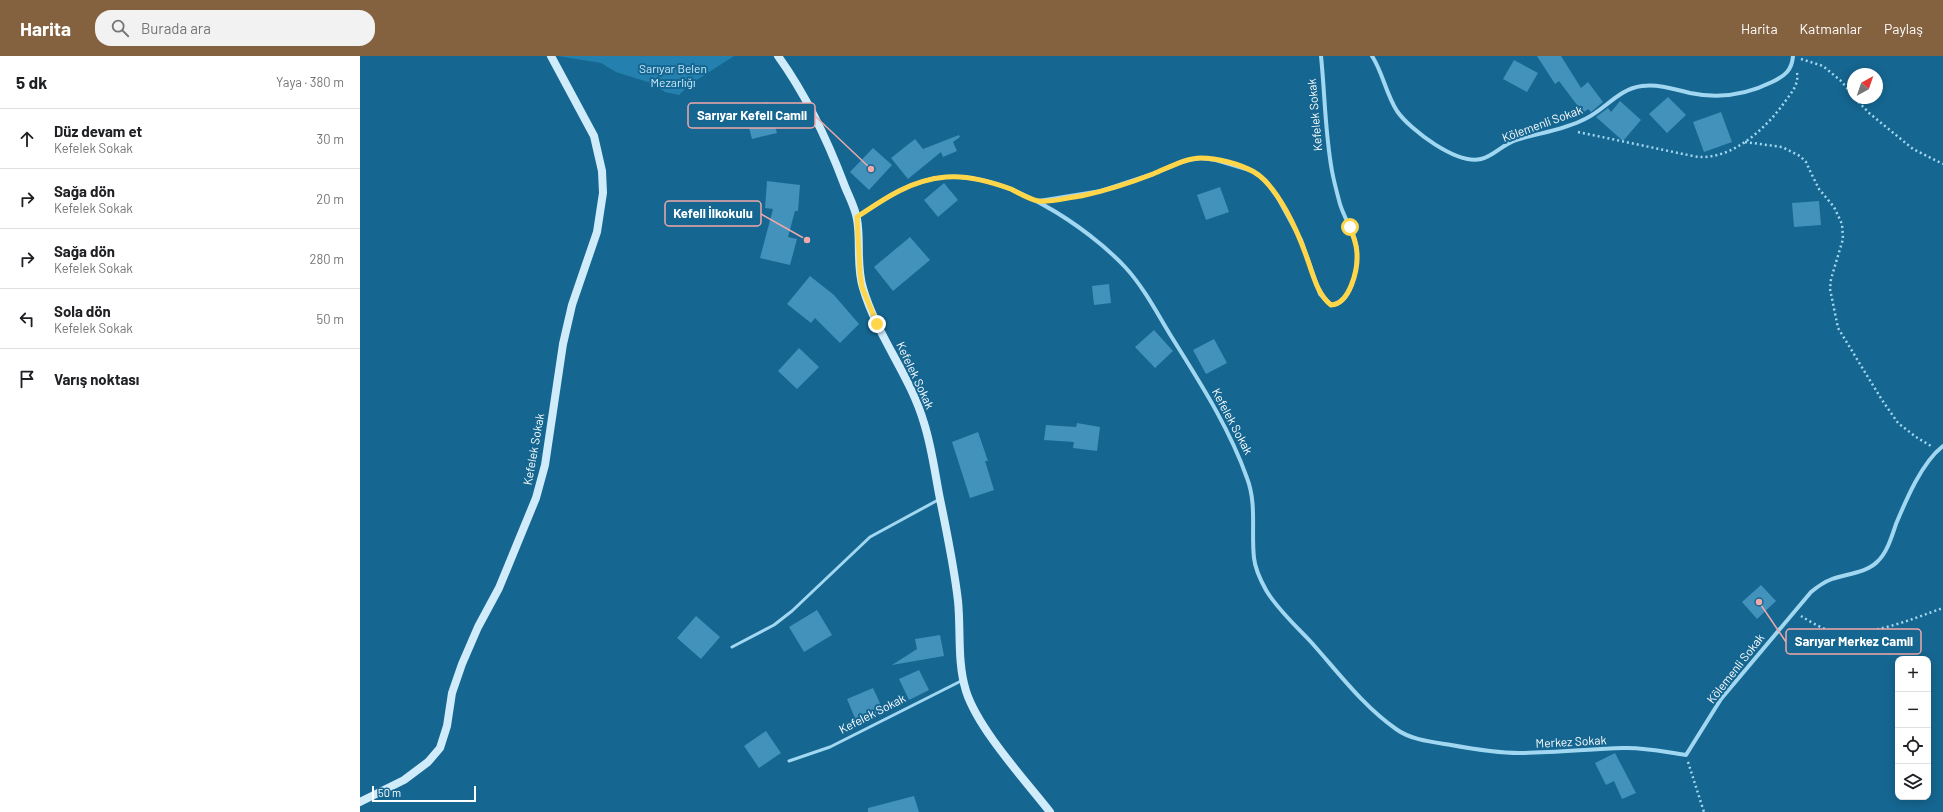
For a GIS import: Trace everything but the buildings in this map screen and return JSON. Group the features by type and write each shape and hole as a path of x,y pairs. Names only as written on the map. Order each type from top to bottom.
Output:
{"street":[{"name":"Kefelek Sokak","path":"360,802 404,780 428,762 440,748 447,726 452,693 462,664 478,627 499,588 536,498 545,465 563,344 572,306 597,232 603,193 602,171 594,136 551,56"},
{"name":"Kefelek Sokak","path":"778,56 807,102 828,144 857,217 862,287 877,324 900,366 922,415 928,437 953,566 966,692 980,719 1050,812"},
{"name":"Kefelek Sokak","path":"1039,202 1081,196 1101,191 1153,174 1183,161 1201,158 1234,165 1254,172 1265,180 1278,198 1301,240 1320,294 1331,305 1337,305 1345,297 1354,279 1357,255 1356,243 1340,204 1332,171 1323,102 1321,56"},
{"name":"Kölemenli Sokak","path":"1372,56 1377,63 1388,95 1398,112 1425,138 1458,156 1480,159 1513,141 1577,123 1590,117 1611,99 1626,90 1642,86 1655,86 1710,96 1733,95 1755,90 1778,80 1788,73 1792,64"},
{"path":"1792,64 1793,56"},
{"name":"Kefelek Sokak","path":"857,217 886,198 914,183 947,177 974,178 1009,189 1039,202 1108,250 1128,271 1147,298 1191,368 1236,448 1249,482 1254,513 1254,560 1267,592 1359,697 1378,716 1399,731"},
{"name":"Kölemenli Sokak","path":"1686,756 1721,699 1792,612 1811,592 1830,580 1871,566 1878,562 1889,542 1910,493 1938,450 1943,446"},
{"name":"Merkez Sokak","path":"1399,731 1415,738 1482,750 1517,753 1625,748 1650,749 1686,756"}],"lane":[{"path":"732,647 774,624 792,612 870,537 940,499"},
{"name":"Kefelek Sokak","path":"789,761 830,747 964,679"}],"path":[{"path":"1793,56 1823,66 1847,88"},
{"path":"1560,128 1701,157 1713,156 1745,142 1760,132 1776,114 1797,85 1798,74 1792,64"},
{"path":"1861,104 1869,113 1914,150 1943,164"},
{"path":"1745,142 1782,147 1800,156 1806,162 1816,184 1834,207 1842,224 1843,239 1831,279 1830,289 1838,328 1882,400 1898,423 1916,437 1938,450"},
{"path":"1792,612 1828,630 1847,634 1904,621 1943,608"},
{"path":"1686,756 1704,812"}],"green space":[{"name":"Sarıyar Belen Mezarlığı","path":"558,56 734,56 689,85 679,95 665,92 651,83 616,72 601,63"}],"place":[{"name":"Sarıyar Kefeli Camii","path":"871,169"},
{"name":"Kefeli İlkokulu","path":"807,240"},
{"name":"Sarıyar Merkez Camii","path":"1759,602"}],"route":[{"path":"877,324 862,287 857,217 899,190 914,183 947,177 974,178 1009,189 1039,202 1081,196 1101,191 1153,174 1183,161 1201,158 1234,165 1254,172 1265,180 1278,198 1301,240 1320,294 1331,305 1337,305 1345,297 1354,279 1357,255 1356,243 1350,227"}]}
